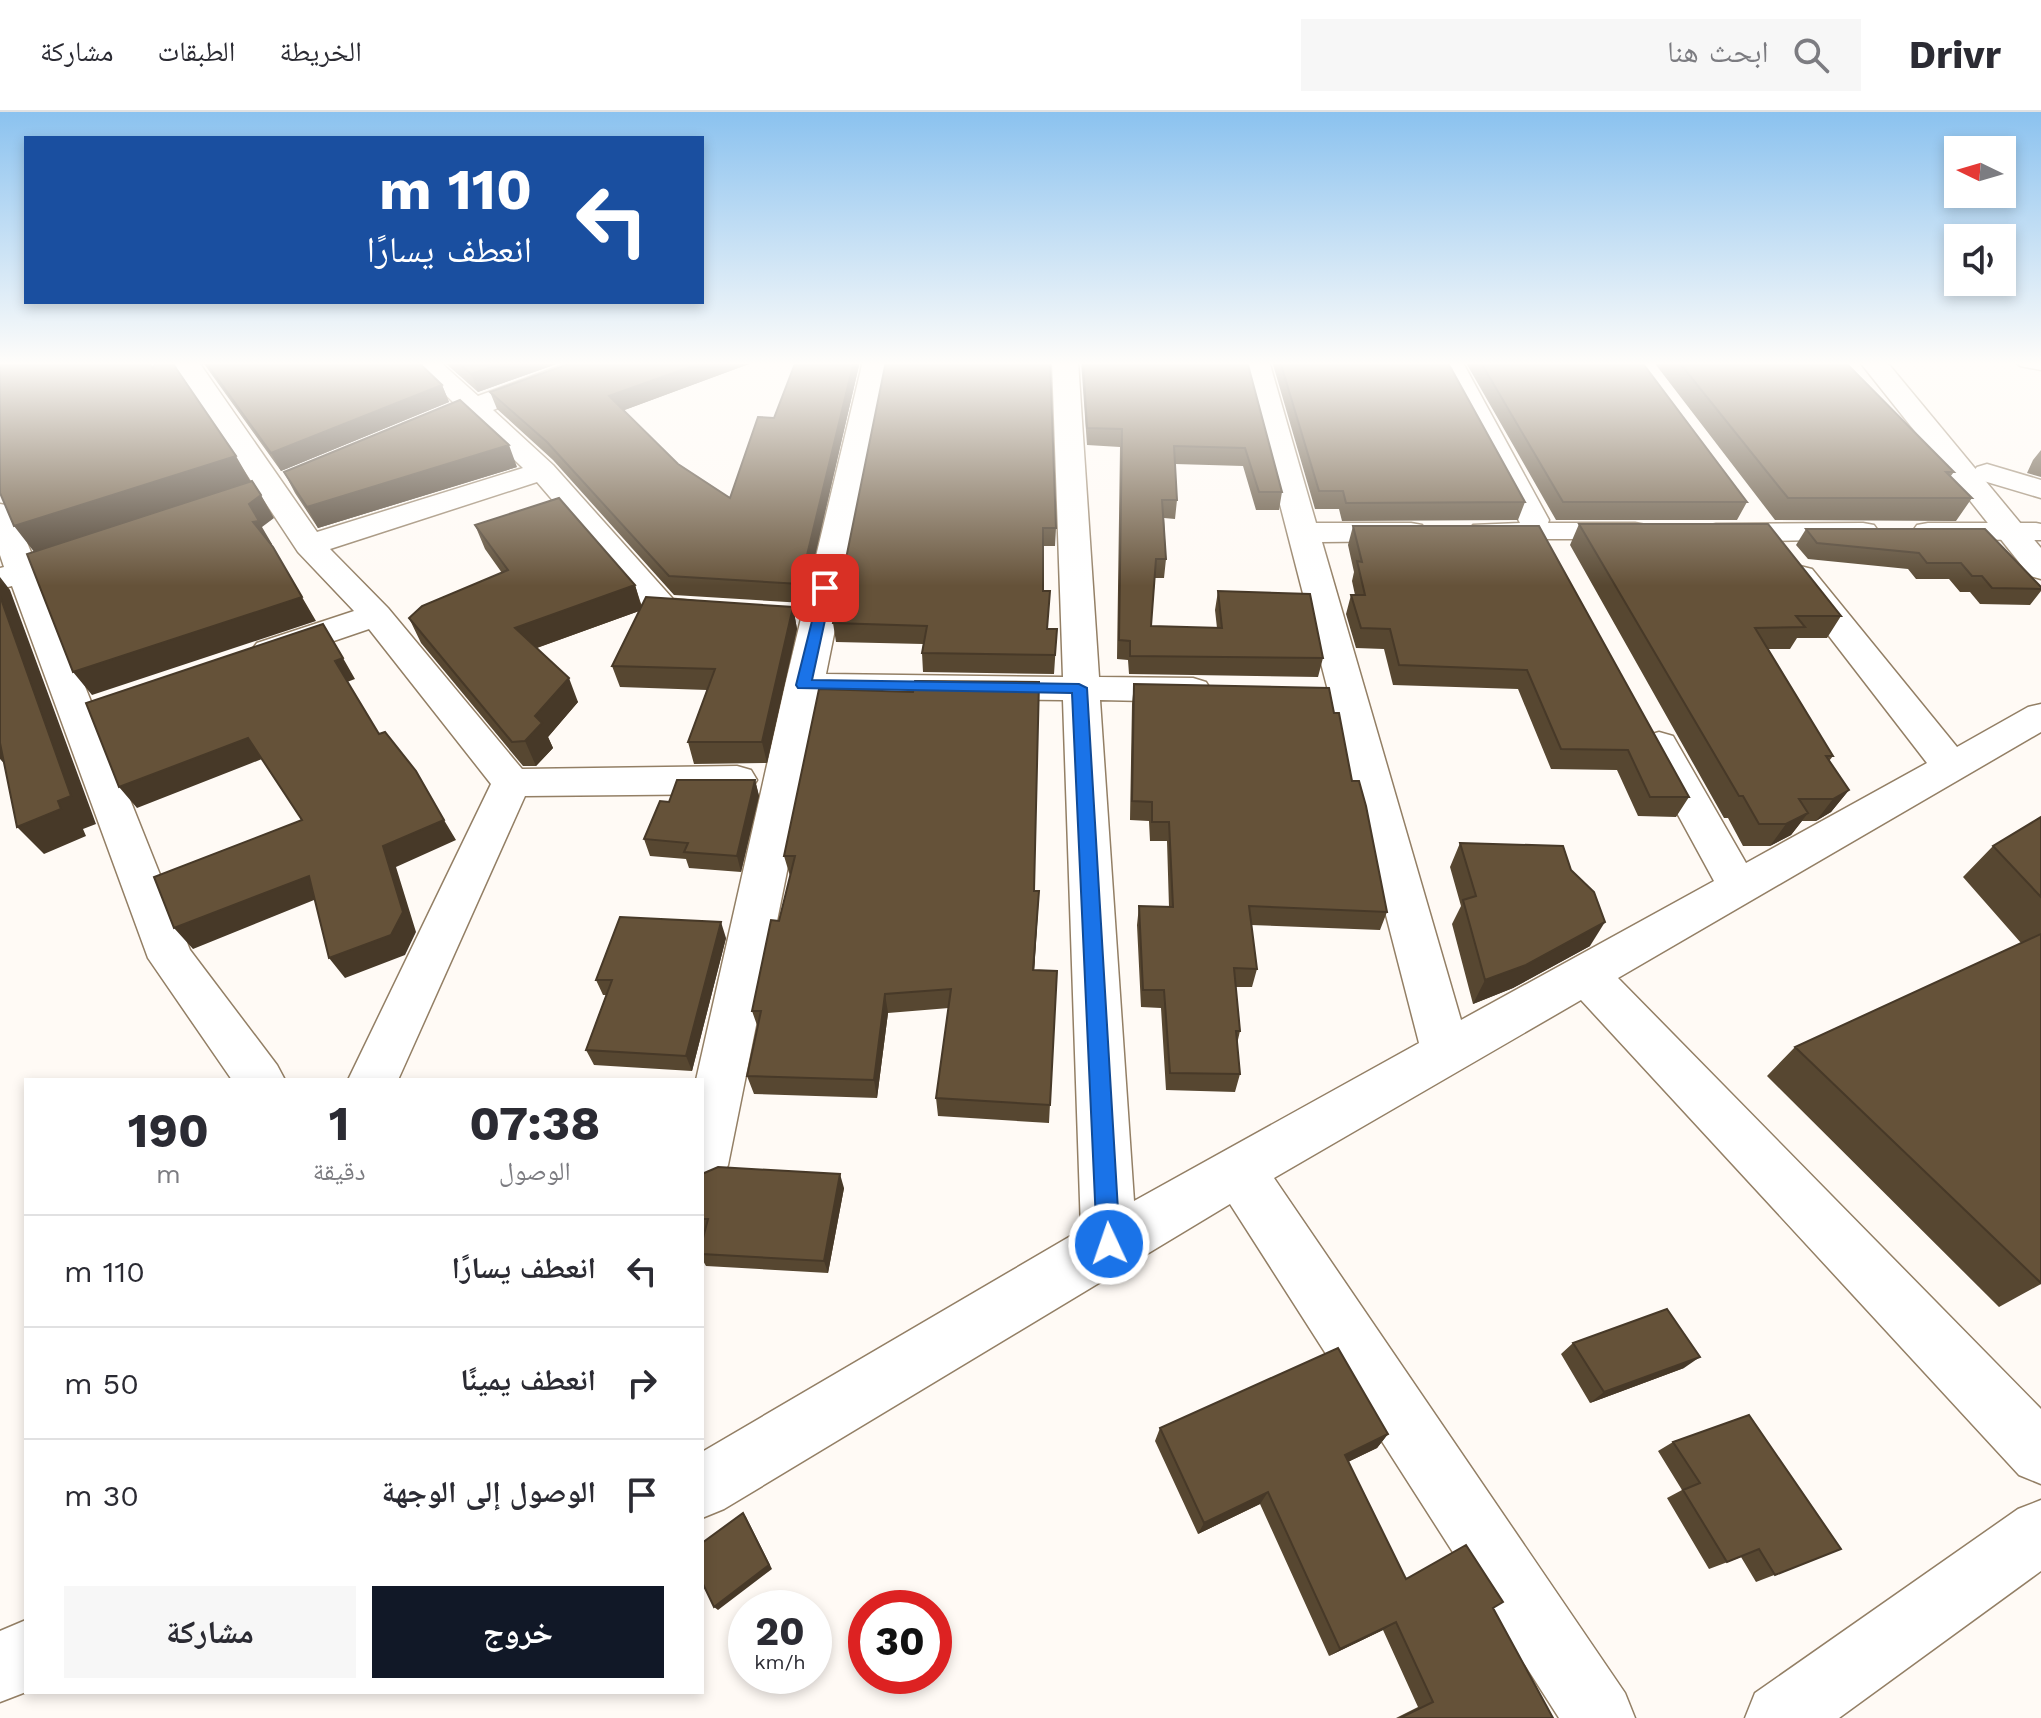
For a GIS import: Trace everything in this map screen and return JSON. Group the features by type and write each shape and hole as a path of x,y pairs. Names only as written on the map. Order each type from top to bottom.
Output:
{"street":[{"path":"237,436 309,545 376,615 511,783"},
{"path":"388,440 398,436"},
{"path":"506,436 543,471 663,608 741,612"},
{"path":"704,1155 803,685 803,616 855,436"},
{"path":"1068,436 1109,1244"},
{"path":"1276,436 1301,533 1329,691 1446,1052"},
{"path":"1489,436 1548,545"},
{"path":"1940,436 2028,534"},
{"path":"1958,436 2028,534 2041,569"},
{"path":"309,545 543,471"},
{"path":"1987,473 2041,489"},
{"path":"1738,496 1950,765"},
{"path":"0,513 11,575 92,711 171,958 259,1078"},
{"path":"1301,533 1453,532 1548,545 1676,533 2028,534"},
{"path":"11,575 111,542"},
{"path":"242,660 376,615"},
{"path":"803,685 1220,690"},
{"path":"704,1486 1109,1244 2041,716"},
{"path":"1647,722 1738,886"},
{"path":"511,783 783,779"},
{"path":"374,1078 511,783"},
{"path":"1584,973 2041,1453"},
{"path":"1238,1170 1600,1718"},
{"path":"1780,1718 2041,1532"},
{"path":"0,1668 24,1655"}],"building":[{"path":"0,436 222,436 236,456 14,526 0,493"},
{"path":"259,436 314,436 271,453"},
{"path":"372,436 499,436 509,445 307,507 284,472"},
{"path":"540,436 650,436 678,464 730,498 751,436 836,436 800,584 669,576"},
{"path":"871,436 1053,436 1056,528 1043,528 1043,591 1050,591 1047,629 1057,629 1055,655 922,653 927,626 833,623"},
{"path":"1122,436 1267,436 1282,492 1259,492 1245,448 1174,446 1177,500 1162,500 1166,559 1156,559 1151,626 1222,628 1218,591 1310,594 1323,658 1130,656 1130,641 1119,640"},
{"path":"1302,436 1488,436 1525,502 1346,503 1343,491 1319,491"},
{"path":"1524,436 1697,436 1747,502 1563,502"},
{"path":"1738,436 1918,436 1954,472 1946,472 1972,498 1788,498"},
{"path":"252,481 261,495 249,504 259,521 253,522 273,547 302,597 73,672 27,554"},
{"path":"559,498 635,585 515,628 569,678 535,716 542,723 525,741 512,742 409,618 422,606 508,570 475,525"},
{"path":"1579,524 1768,524 1841,616 1796,616 1805,627 1755,628 1833,756 1826,756 1849,790 1833,799 1799,799 1808,813 1786,824 1759,824 1743,796 1739,796"},
{"path":"1353,526 1539,526 1689,797 1650,797 1628,750 1561,749 1527,670 1399,665 1390,629 1361,628 1351,595 1365,595 1357,561 1362,562"},
{"path":"1806,529 1985,529 2041,589 1992,588 1982,576 1972,576 1961,563 1927,563 1919,553 1817,543"},
{"path":"0,596 71,796 58,801 61,809 17,827 0,743"},
{"path":"646,597 793,607 762,742 688,742 715,669 612,666"},
{"path":"323,624 343,658 335,661 379,734 385,732 416,771 444,820 383,846 403,912 391,935 329,958 309,876 174,928 154,877 302,820 248,738 119,787 86,703"},
{"path":"915,681 1039,682 1034,891 1039,891 1033,970 1057,971 1050,1105 936,1098 951,989 885,994 874,1080 747,1076 761,1011 752,1011 771,920 779,921 795,856 784,856 819,689 913,692"},
{"path":"1134,684 1329,688 1334,713 1339,713 1352,781 1359,781 1366,806 1387,912 1249,906 1257,969 1234,968 1240,1031 1236,1031 1240,1074 1170,1073 1164,990 1143,990 1139,906 1173,907 1169,822 1152,822 1152,802 1132,801"},
{"path":"677,780 755,780 737,856 684,852 688,843 644,839 660,801 669,802"},
{"path":"2041,817 2041,897 1993,846"},
{"path":"1460,843 1563,846 1571,870 1594,892 1605,922 1526,965 1485,980 1463,900 1476,896"},
{"path":"620,917 721,922 686,1056 586,1050 612,980 596,980"},
{"path":"2041,934 2041,1283 1795,1047"},
{"path":"718,1167 840,1174 824,1261 704,1254 708,1219 704,1219 704,1173"},
{"path":"1667,1309 1700,1357 1604,1392 1573,1343"},
{"path":"1338,1348 1388,1434 1345,1455 1406,1579 1466,1545 1503,1602 1493,1608 1553,1718 1400,1718 1433,1702 1396,1622 1340,1649 1268,1492 1204,1523 1160,1428"},
{"path":"1749,1415 1841,1549 1775,1575 1759,1549 1727,1562 1683,1490 1700,1483 1673,1442"},
{"path":"743,1513 769,1565 736,1590 728,1590 728,1596 714,1607 704,1586 704,1542"}],"route":[{"path":"825,588 803,685 1079,688 1109,1244"}]}
